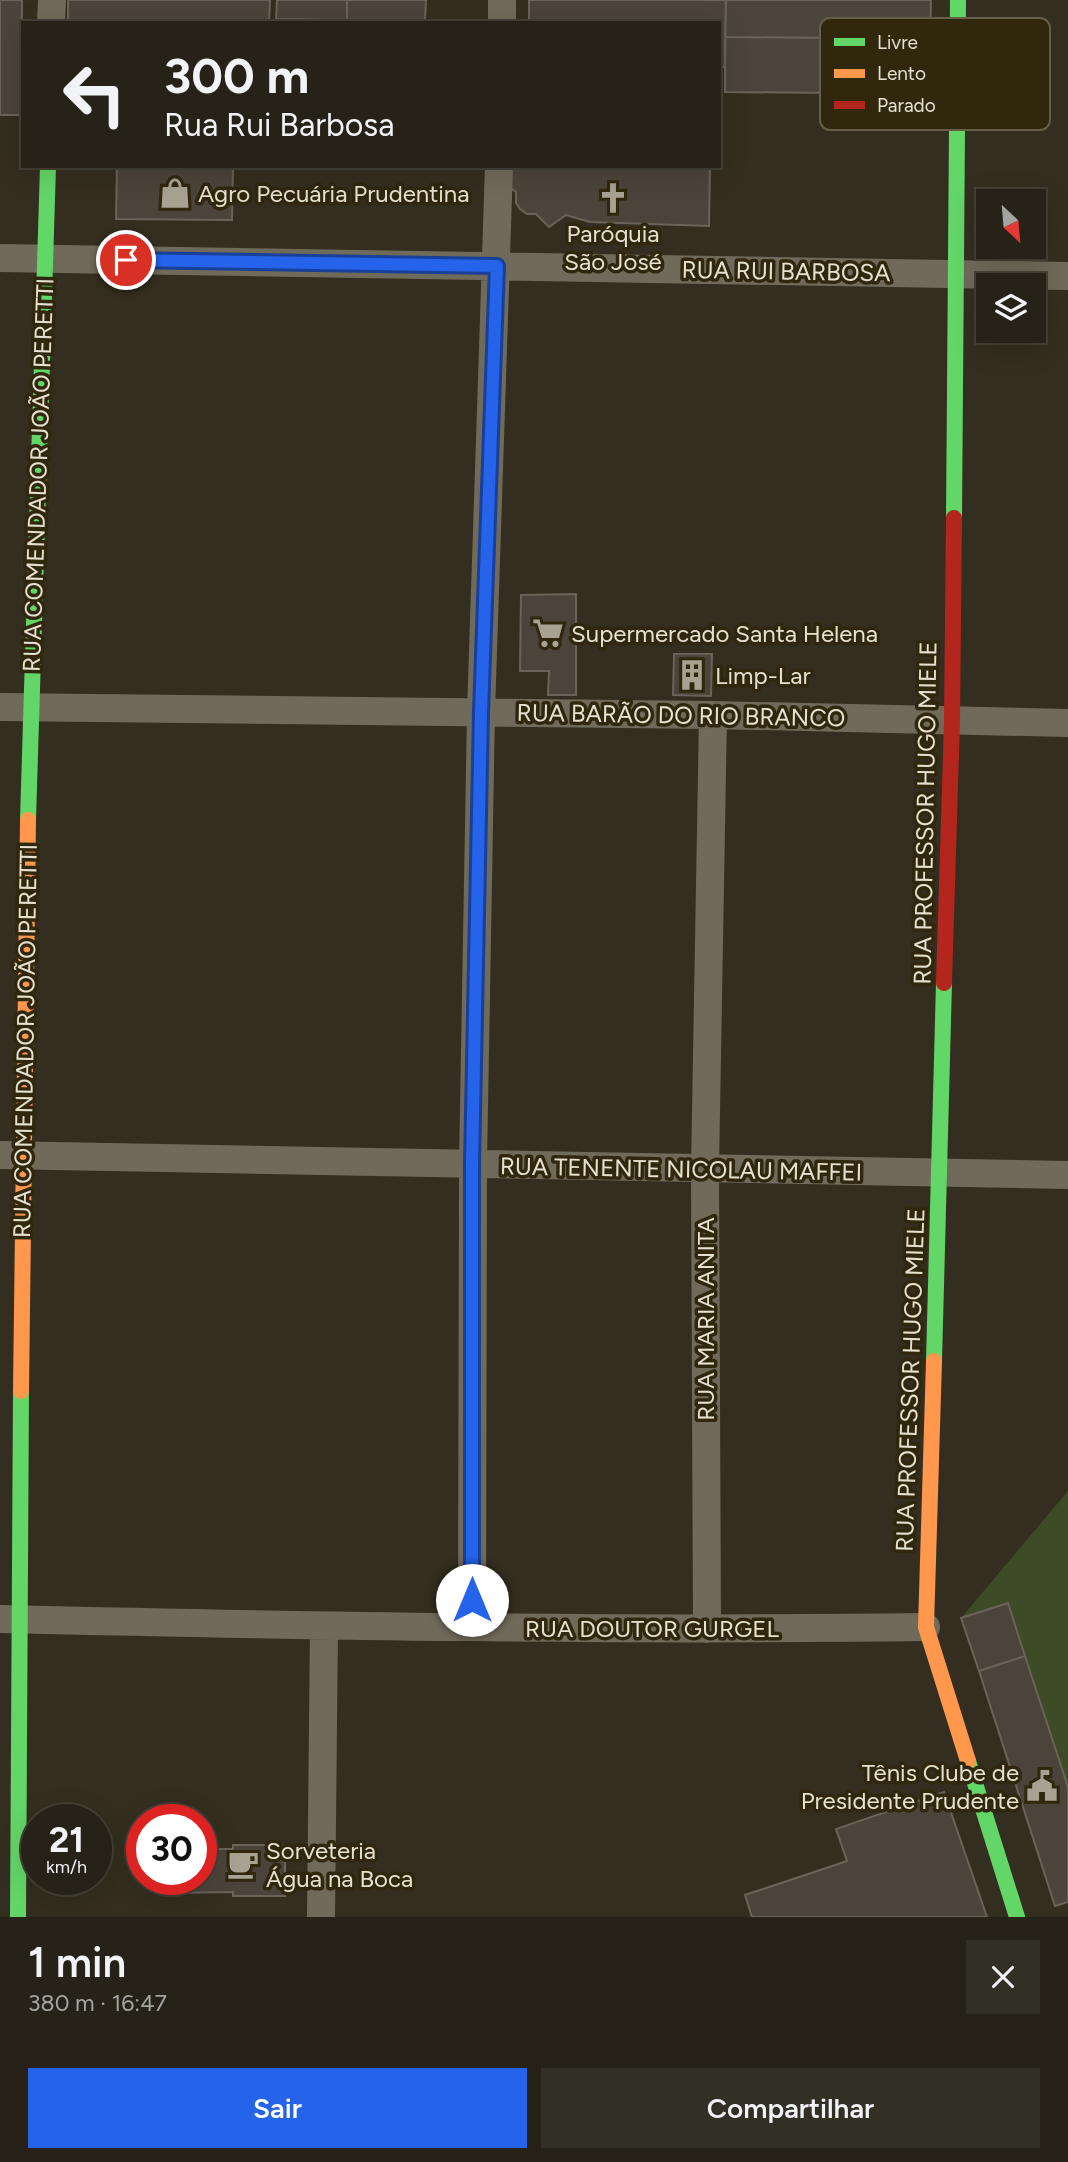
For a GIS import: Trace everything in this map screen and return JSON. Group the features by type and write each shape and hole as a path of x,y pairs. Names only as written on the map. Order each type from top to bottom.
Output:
{"street":[{"path":"51,0 51,21"},
{"path":"502,0 502,21"},
{"name":"RUA PROFESSOR HUGO MIELE","path":"958,0 958,18"},
{"name":"RUA PROFESSOR HUGO MIELE","path":"957,130 952,721 926,1626 1017,1917"},
{"name":"RUA COMENDADOR JOÃO PERETTI","path":"19,1917 9,1619 11,1155 30,707 48,168"},
{"path":"472,1627 472,1164 481,712 499,168"},
{"name":"RUA RUI BARBOSA","path":"0,258 1068,276"},
{"name":"RUA BARÃO DO RIO BRANCO","path":"0,707 713,715 1068,723"},
{"name":"RUA MARIA ANITA","path":"707,1629 705,1169 713,715"},
{"name":"RUA TENENTE NICOLAU MAFFEI","path":"11,1155 1068,1175"},
{"name":"RUA DOUTOR GURGEL","path":"9,1619 324,1626 707,1629 926,1626"},
{"path":"321,1917 324,1626"}],"green space":[{"name":"Tênis Clube de Presidente Prudente","path":"1068,1491 1068,1902 961,1618"}],"building":[{"path":"0,0 22,0 21,115 0,115"},
{"path":"68,0 270,0 269,21 68,21"},
{"path":"277,0 347,0 347,20 276,19"},
{"path":"347,0 426,0 425,21 347,20"},
{"path":"529,0 726,0 725,67 721,67 721,21 529,21"},
{"path":"726,0 931,0 931,18 820,18 820,38 725,37"},
{"path":"725,37 820,38 820,93 725,92"},
{"name":"Agro Pecuária Prudentina","path":"117,168 233,168 232,220 116,219"},
{"name":"Paróquia São José","path":"511,168 710,168 709,226 590,222 566,215 549,227 536,214 527,214 520,209 516,203 516,192 505,184"},
{"name":"Supermercado Santa Helena","path":"576,594 576,695 548,695 549,671 520,671 521,595"},
{"name":"Limp-Lar","path":"674,654 712,654 711,696 673,695"},
{"path":"1008,1603 1025,1656 979,1671 961,1618"},
{"path":"1025,1656 1068,1787 1068,1902 1055,1906 979,1671"},
{"path":"944,1792 987,1917 752,1917 745,1895 847,1861 836,1829"},
{"name":"Sorveteria Água na Boca","path":"233,1845 285,1845 285,1896 233,1896 233,1892 217,1892 217,1849 233,1849"}],"traffic: fast":[{"path":"958,0 958,18"},
{"path":"954,518 957,130"},
{"path":"28,820 48,168"},
{"path":"934,1361 944,983"},
{"path":"18,1917 21,1391"},
{"path":"968,1761 1017,1917"}],"traffic: slow":[{"path":"21,1391 28,820"},
{"path":"934,1361 926,1627 968,1761"}],"traffic: jam":[{"path":"944,983 952,721 954,518"}],"place":[{"name":"Agro Pecuária Prudentina","path":"175,193"},
{"name":"Paróquia São José","path":"613,198"},
{"name":"Supermercado Santa Helena","path":"548,633"},
{"name":"Limp-Lar","path":"692,675"},
{"name":"Tênis Clube de Presidente Prudente","path":"1042,1786"},
{"name":"Sorveteria Água na Boca","path":"243,1864"}],"route":[{"path":"126,260 497,266 481,712 472,1164 472,1600"}]}
